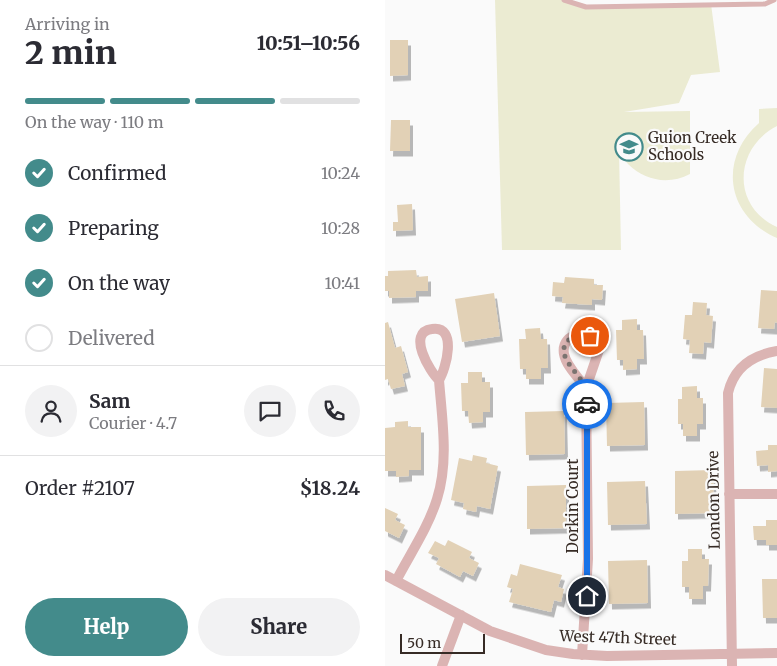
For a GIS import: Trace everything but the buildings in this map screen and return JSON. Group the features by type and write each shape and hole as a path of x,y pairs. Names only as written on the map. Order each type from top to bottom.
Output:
{"street":[{"path":"396,581 432,513 440,487 443,442 439,380 445,372 448,347 444,334 437,329 431,329 424,334 421,340 421,354 433,374 439,380"},
{"name":"Dorkin Court","path":"582,654 588,559 586,388 599,350 592,338 579,334 569,339 565,344 565,356 586,388"},
{"name":"London Drive","path":"732,666 729,388 733,379 750,359 772,352"},
{"path":"729,494 777,494"},
{"name":"West 47th Street","path":"385,575 461,615 520,643 546,650 582,654 777,653"},
{"path":"442,666 461,615"}],"lane":[{"path":"564,0 586,7 765,4 773,0"}],"green space":[{"path":"495,0 564,0 586,7 711,4 720,72 691,75 679,103 624,112 690,111 690,174 666,180 650,178 628,164 619,150 621,250 502,250"},
{"path":"777,108 777,126 763,136 752,148 746,162 744,177 745,192 752,205 762,218 777,227 777,238 760,228 747,216 738,201 733,186 733,169 737,153 746,137 759,123 759,109"}],"way so far":[{"path":"587,404 586,388 567,361 564,350 565,344 573,336 585,334 590,336"}],"place":[{"name":"Guion Creek Schools","path":"629,147"}],"route":[{"path":"587,404 587,596"}]}
